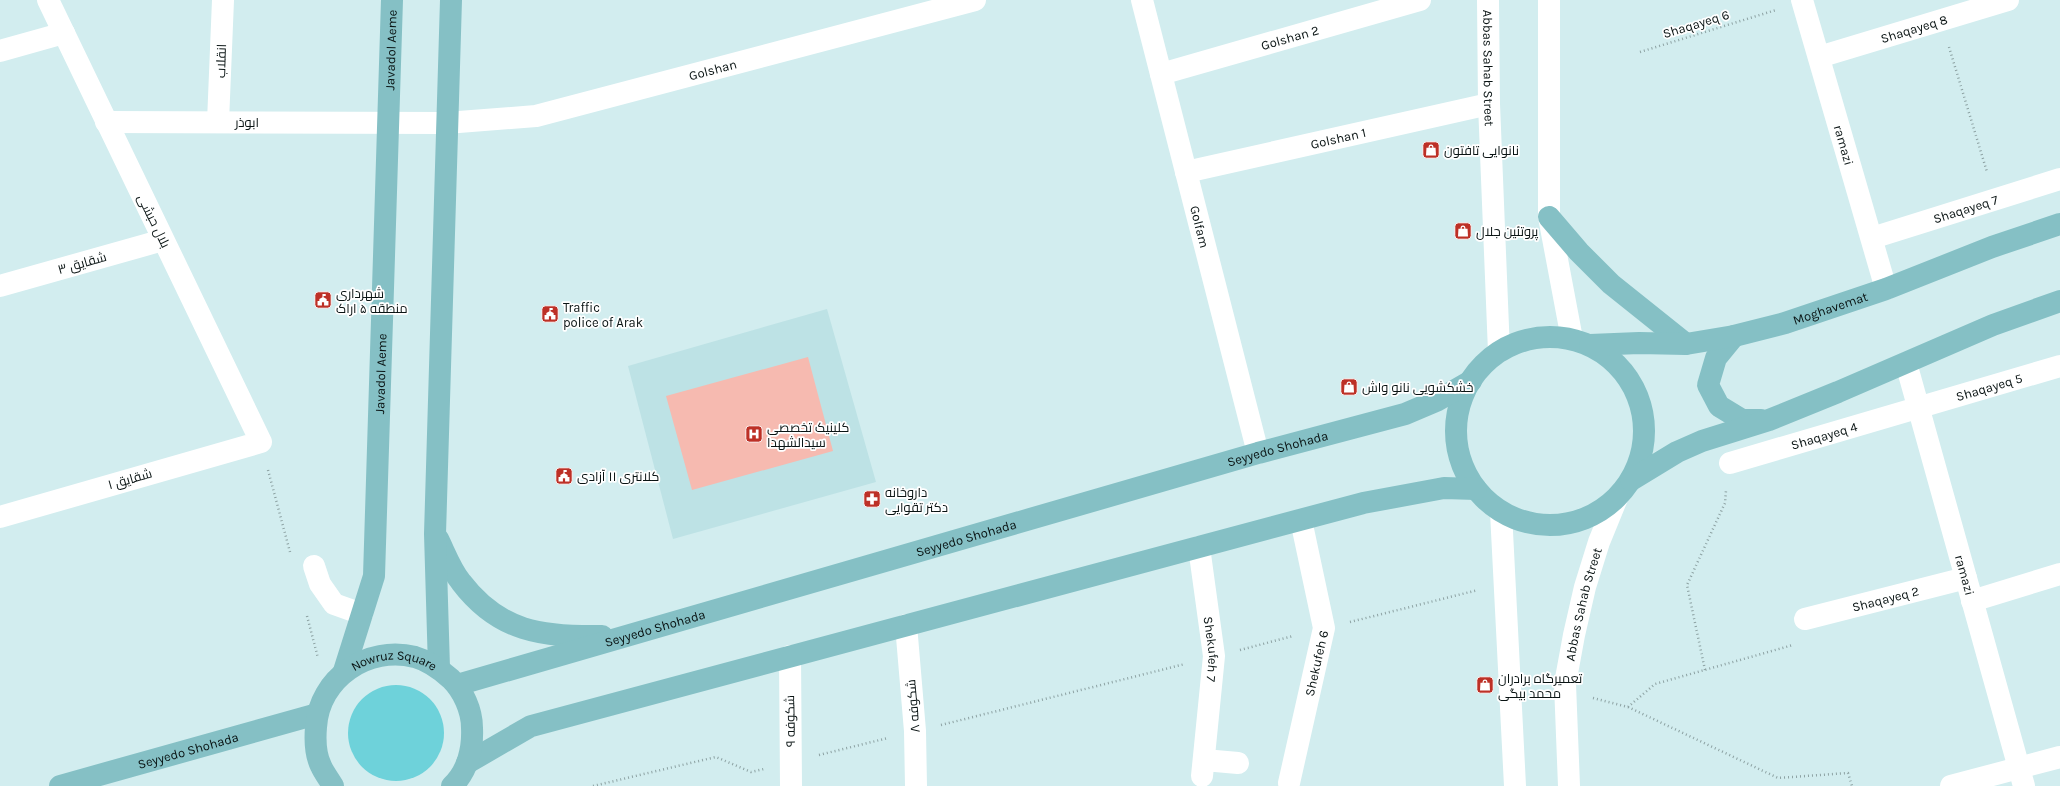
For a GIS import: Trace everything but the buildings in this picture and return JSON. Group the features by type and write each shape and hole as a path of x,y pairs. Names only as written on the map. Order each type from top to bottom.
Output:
{"main road":[{"name":"Javadol Aeme","path":"344,672 374,576 392,0"},
{"path":"439,668 435,534 446,123 451,0"},
{"path":"1549,217 1579,252 1611,284 1686,344"},
{"name":"Moghavemat","path":"1471,381 1483,366 1499,352 1511,346 1539,338 1553,337 1581,342 1686,344 1734,336 1785,323 1886,289 1979,252 2060,224"},
{"path":"1631,480 1677,452 1702,441 1769,420 1993,325 2060,301"},
{"path":"1734,336 1716,358 1708,385 1719,406 1742,420 1769,420"},
{"path":"1471,381 1462,399 1457,418 1456,438 1460,457 1466,474 1476,489 1501,512 1532,524 1558,525 1580,521 1600,512 1617,498 1631,480 1640,460 1644,437 1643,414 1639,400 1625,373 1609,357 1581,342"},
{"name":"Seyyedo Shohada","path":"457,685 1258,453 1405,414 1438,400 1471,381"},
{"path":"467,763 531,726 1364,503 1444,488 1476,489"},
{"path":"435,534 460,581 487,611 518,628 549,634 627,636"},
{"name":"Nowruz Square","path":"334,786 320,765 314,740 316,714 327,690 344,672 366,659 391,654 416,657 439,668 457,685 467,703 472,723 473,743 467,763 452,786"},
{"name":"Seyyedo Shohada","path":"60,786 316,714"}],"street":[{"name":"بلال حبشی","path":"48,0 261,442"},
{"name":"انقلاب","path":"218,122 223,0"},
{"name":"Golshan","path":"388,123 446,123 536,116 976,0"},
{"name":"Golfam","path":"1142,0 1258,453"},
{"name":"Golshan 2","path":"1161,74 1420,0"},
{"name":"Abbas Sahab Street","path":"1488,0 1490,104 1499,352"},
{"path":"1549,0 1549,217 1581,342"},
{"name":"Shaqayeq 8","path":"1819,57 2008,0"},
{"name":"ramazi","path":"1803,1 1886,289"},
{"path":"0,52 64,33"},
{"name":"Golshan 1","path":"1186,172 1490,104"},
{"name":"ابوذر","path":"106,122 388,123"},
{"name":"Shaqayeq 7","path":"1872,238 2060,179"},
{"name":"شقایق ۳","path":"0,286 163,240"},
{"name":"ramazi","path":"1906,363 2022,777"},
{"name":"Shaqayeq 5","path":"1919,408 2060,366"},
{"name":"Shaqayeq 4","path":"1730,463 1919,408"},
{"name":"شقایق ۱","path":"0,516 261,442"},
{"name":"Abbas Sahab Street","path":"1569,786 1565,684 1585,587 1599,542 1617,498"},
{"path":"1501,512 1515,786"},
{"name":"Shekufeh 6","path":"1289,783 1324,628 1301,520"},
{"name":"Shekufeh 7","path":"1199,547 1214,656 1203,768 1238,763"},
{"path":"314,566 320,584 334,604 362,614"},
{"path":"1972,600 2060,574"},
{"name":"Shaqayeq 2","path":"1805,618 1966,578"},
{"name":"شکوفه ۸","path":"906,625 916,731 916,786"},
{"name":"شکوفه ۹","path":"790,656 791,786"},
{"path":"1951,786 2022,777 2060,757"}],"path":[{"name":"Shaqayeq 6","path":"1640,52 1803,1"},
{"path":"1941,20 1995,200"},
{"path":"1705,670 1687,585 1725,503"},
{"path":"594,786 716,757 751,772 1505,584"},
{"path":"1628,707 1655,684 1809,640 1805,618"},
{"path":"1565,684 1595,699 1628,707 1778,778 1848,773 1852,786"}],"shaded area":[{"name":"کلینیک تخصصی سیدالشهدا","path":"827,309 876,482 673,539 628,366"},
{"path":"396,685 414,689 423,693 430,699 436,706 440,715 444,733 440,751 436,760 430,767 423,773 414,777 396,781 378,777 369,773 362,767 356,760 352,751 348,733 352,715 356,706 362,699 369,693 378,689"}],"place":[{"name":"نانوایی تافتون","path":"1431,150"},
{"name":"پروتئین جلال","path":"1463,231"},
{"name":"شهرداری منطقه ۵ اراک","path":"323,300"},
{"name":"Traffic police of Arak","path":"550,314"},
{"name":"خشکشویی نانو واش","path":"1349,387"},
{"name":"کلینیک تخصصی سیدالشهدا","path":"754,434"},
{"name":"کلانتری ۱۱ آزادی","path":"564,476"},
{"name":"داروخانه دکتر تقوایی","path":"872,499"},
{"name":"تعمیرگاه برادران محمد بیگی","path":"1485,685"}]}
